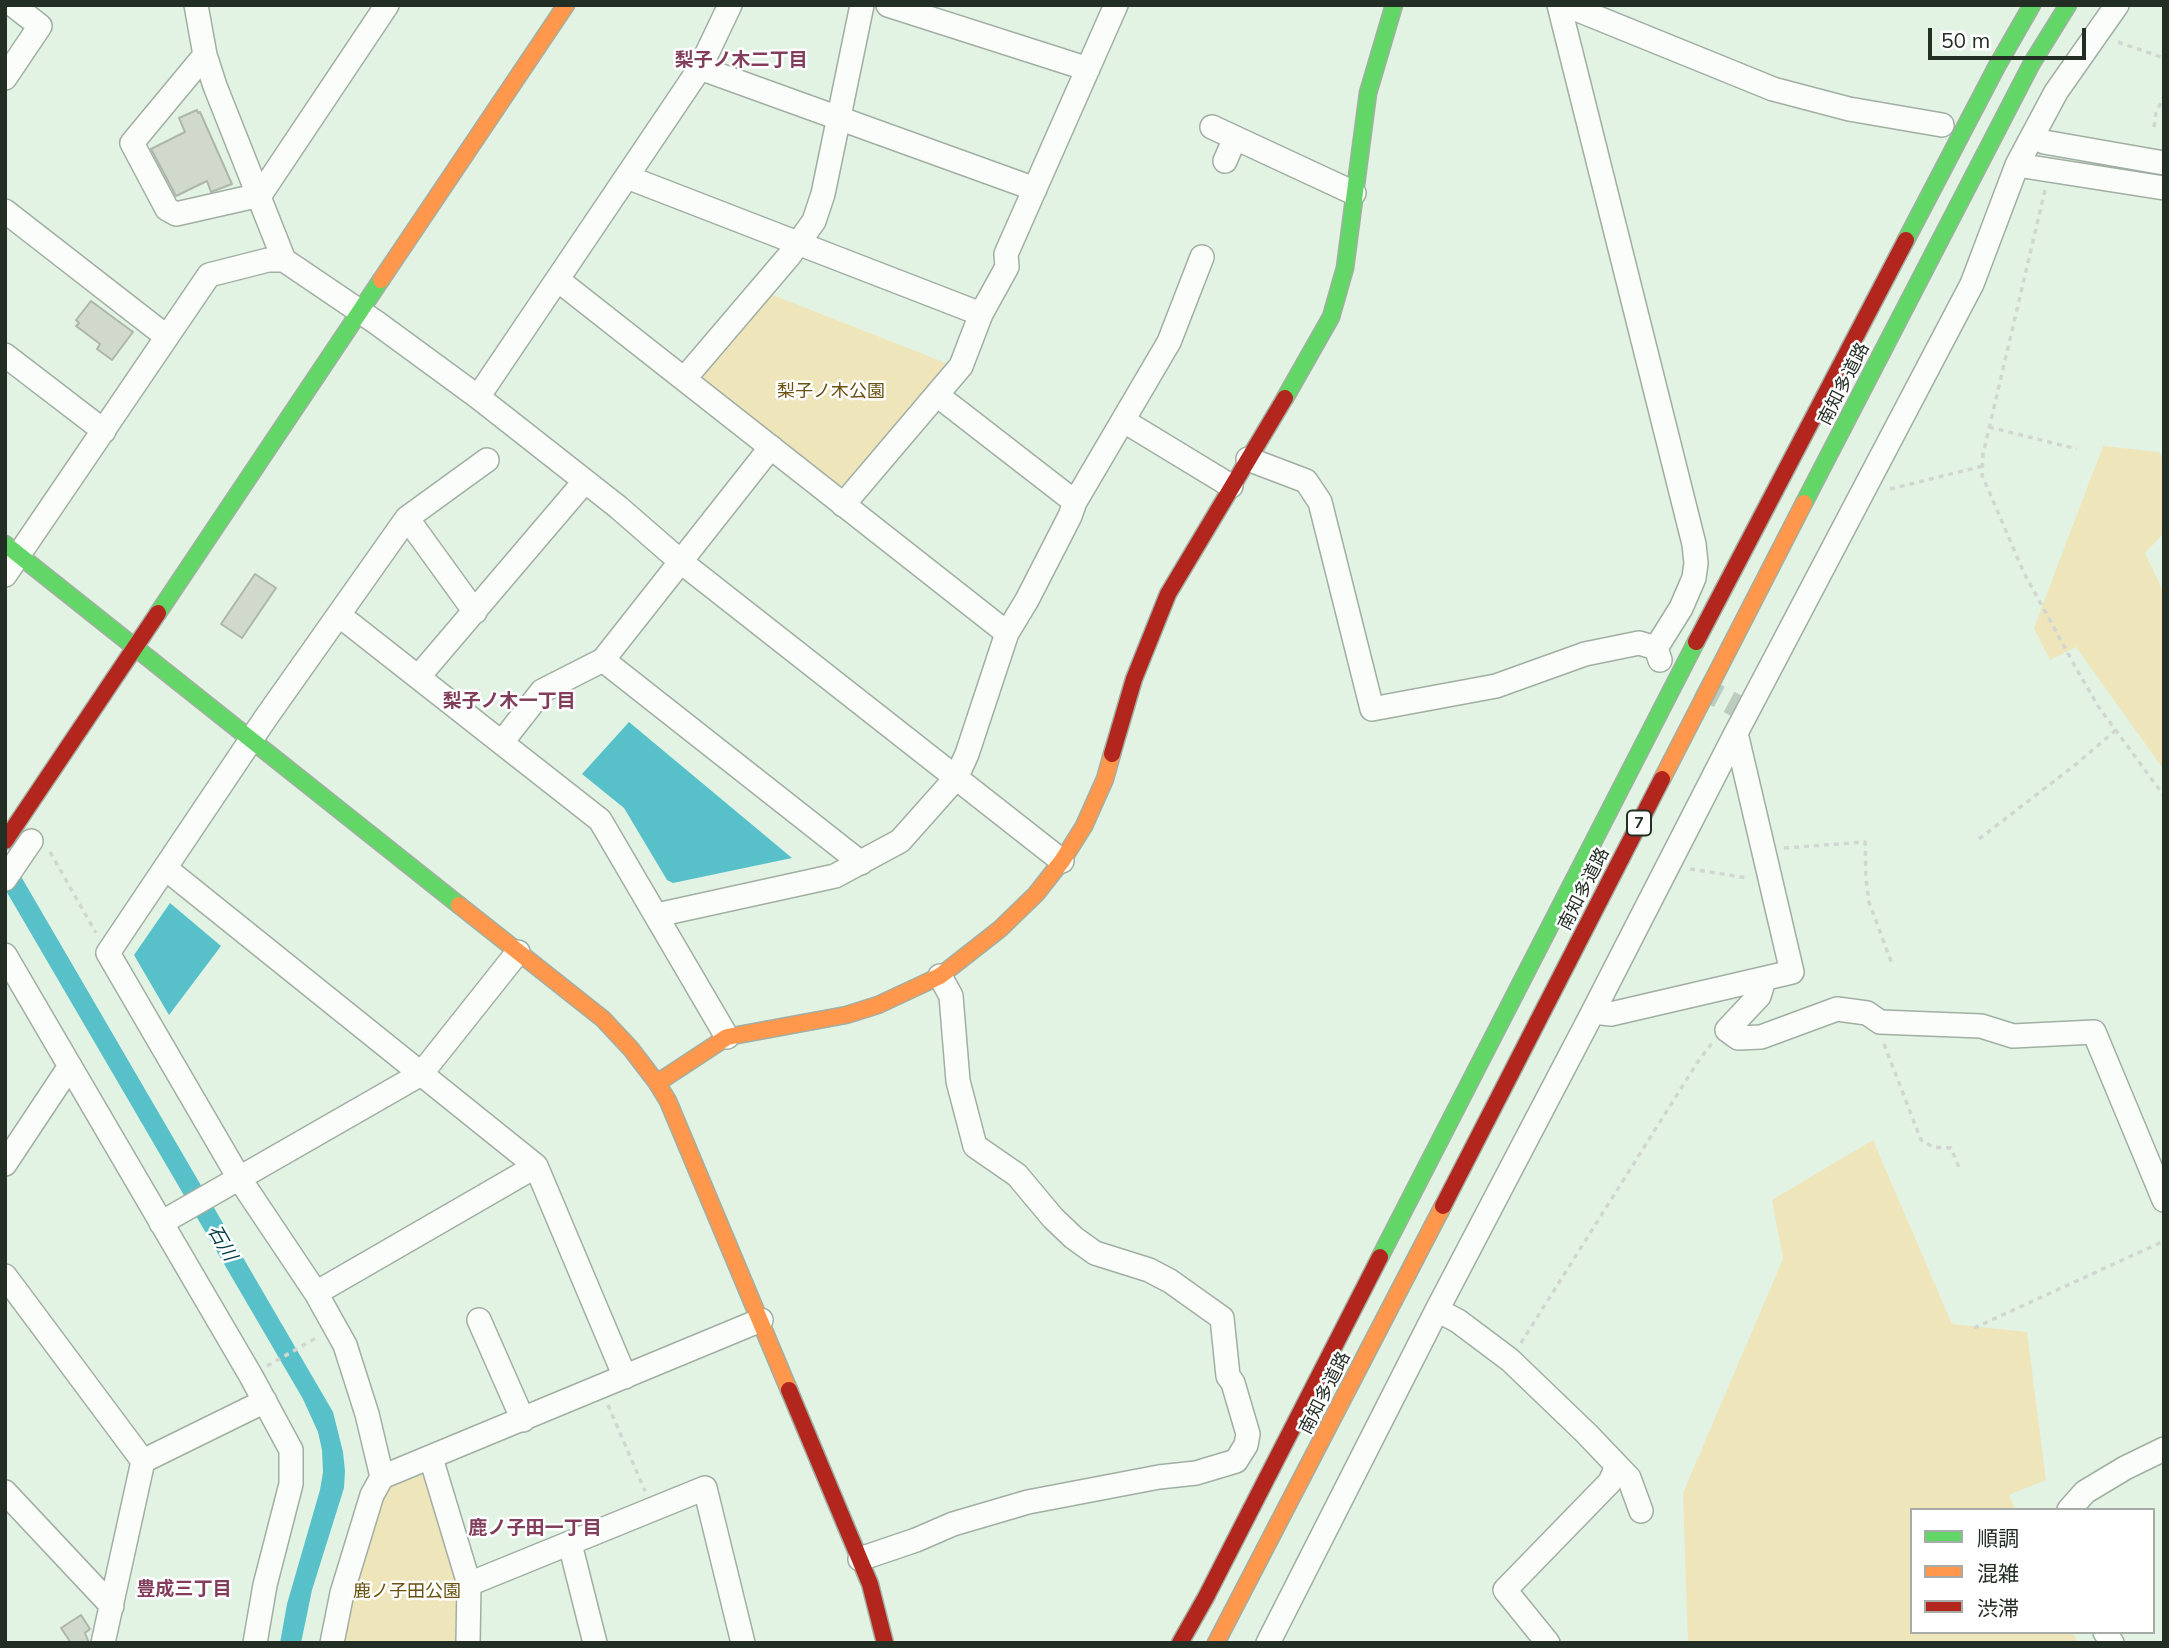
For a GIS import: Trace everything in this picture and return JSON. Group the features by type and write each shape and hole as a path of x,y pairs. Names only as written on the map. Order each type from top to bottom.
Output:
{"main road":[{"path":"5,841 31,836 135,648 566,5"},
{"path":"657,1083 727,1037 846,1015 878,1005 940,976 1000,929 1035,894 1062,861 1084,825 1105,779 1134,679 1164,605 1188,557 1331,317 1345,268 1368,93 1394,5"},
{"name":"南知多道路","path":"1180,1643 1707,620 1997,66 2032,5"},
{"name":"南知多道路","path":"1216,1643 2026,75 2068,5"},
{"path":"12,549 603,1019 631,1049 668,1101 870,1584 884,1643"}],"street":[{"path":"5,78 40,26 13,5"},
{"path":"196,5 205,55 284,260"},
{"path":"205,55 132,144 167,209 176,214 260,195 387,5"},
{"path":"478,397 700,68 730,5"},
{"path":"685,378 799,243 814,221 823,194 862,5"},
{"path":"888,5 1088,69"},
{"path":"843,505 961,366 981,314 1007,267 1006,254 1116,5"},
{"path":"1248,458 1306,481 1320,502 1372,709 1496,686 1584,654 1639,643 1659,657 1694,578 1694,544 1559,5"},
{"path":"1566,5 1773,89 1849,109 1942,125"},
{"path":"1268,1643 1437,1310 1972,284 2017,165 2056,92 2117,5"},
{"path":"700,68 1035,189"},
{"path":"1212,127 1354,193"},
{"path":"1225,161 1235,138"},
{"path":"2044,142 2164,163"},
{"path":"2017,165 2164,188"},
{"path":"627,177 981,314"},
{"path":"5,211 167,337"},
{"path":"657,915 835,876 900,841 956,778 967,754 1007,633 1027,600 1075,502 1169,342 1202,257"},
{"path":"5,575 12,549 104,431 208,275 268,260 284,260 478,397 585,481 680,561 1062,861"},
{"path":"558,280 1007,633"},
{"path":"5,355 104,431"},
{"path":"937,395 1075,502"},
{"path":"1124,421 1231,486"},
{"path":"502,742 542,691 603,660 772,447"},
{"path":"382,1477 367,1414 345,1345 316,1293 235,1180 108,953 251,740 407,518 487,460"},
{"path":"419,676 585,481"},
{"path":"407,518 475,611"},
{"path":"339,615 600,820 727,1037"},
{"path":"603,660 861,863"},
{"path":"1593,1012 1611,1014 1793,972 1736,733"},
{"path":"5,879 31,836"},
{"path":"165,868 536,1166 625,1377"},
{"path":"161,1223 421,1074 519,952"},
{"path":"5,955 291,1450 291,1484 265,1585 255,1643"},
{"path":"860,1559 954,1524 1028,1502 1159,1477 1196,1473 1236,1461 1246,1444 1248,1434 1233,1383 1228,1376 1222,1318 1170,1281 1149,1270 1095,1253 1053,1218 1017,1175 975,1146 958,1081 951,996 940,976"},
{"path":"1764,979 1759,996 1727,1030 1738,1038 1761,1037 1837,1009 1867,1013 1880,1022 1981,1026 2014,1036 2094,1032 2164,1200"},
{"path":"5,1164 70,1066"},
{"path":"316,1293 536,1166"},
{"path":"5,1276 143,1461 103,1643"},
{"path":"1437,1310 1458,1321 1510,1360 1587,1434 1629,1478 1641,1511"},
{"path":"479,1320 523,1420"},
{"path":"332,1643 342,1593 372,1495 382,1477 761,1320"},
{"path":"143,1461 265,1401"},
{"path":"2071,1508 2085,1492 2164,1449"},
{"path":"431,1458 469,1584 468,1643"},
{"path":"1548,1643 1505,1590 1610,1482 1617,1466"},
{"path":"469,1584 705,1488 743,1643"},
{"path":"5,1492 112,1606"},
{"path":"570,1544 595,1643"}],"path":[{"path":"2096,33 2164,58"},
{"path":"2154,127 2156,113 2164,96"},
{"path":"2051,170 2043,194 1989,427 1982,475 2024,573 2098,706 2164,796"},
{"path":"1989,427 2077,449"},
{"path":"1863,491 1877,492 1983,466"},
{"path":"1979,839 2116,730"},
{"path":"2155,784 2164,786"},
{"path":"31,836 108,953"},
{"path":"1764,850 1865,842 1869,902 1892,964"},
{"path":"1670,862 1692,870 1735,877 1770,875"},
{"path":"1880,1022 1883,1040 1921,1140 1926,1145 1951,1148 1960,1170"},
{"path":"1510,1360 1697,1063 1715,1039 1727,1030"},
{"path":"1974,1328 2164,1241"},
{"path":"264,1368 326,1332"},
{"path":"600,1387 653,1509"}],"green space":[{"name":"梨子ノ木公園","path":"770,294 946,363 848,485 836,485 705,382 703,374"},
{"path":"2103,446 2159,452 2164,460 2164,533 2145,553 2164,593 2164,770 2076,647 2050,660 2034,628"},
{"path":"1873,1140 1952,1324 2027,1332 2046,1480 2009,1495 2015,1508 1910,1508 1910,1634 2074,1634 2078,1643 1688,1643 1683,1493 1783,1259 1772,1200"},
{"name":"鹿ノ子田公園","path":"420,1475 429,1481 458,1586 457,1643 343,1643 349,1608 382,1499 390,1486"}],"water":[{"path":"629,722 792,858 673,883 667,880 624,808 582,774"},
{"name":"石川","path":"5,849 333,1412 343,1452 344,1488 312,1590 301,1643 280,1643 287,1604 320,1490 323,1472 318,1432 303,1399 5,889"},
{"path":"170,903 221,946 169,1015 134,955"}],"building":[{"path":"197,110 232,184 211,192 207,181 176,196 151,149 185,132 179,118"},
{"path":"91,301 133,332 112,360 97,349 100,344 76,326 79,323 76,320"},
{"path":"255,574 276,588 242,638 221,624"},
{"path":"81,1615 90,1629 85,1633 89,1643 71,1643 61,1628"}],"tunnel":[{"path":"1699,686 1746,711"}],"traffic: fast":[{"path":"1285,398 1331,317 1345,268 1368,93 1394,5"},
{"path":"1906,240 2032,5"},
{"path":"1804,503 2032,63 2068,5"},
{"path":"158,613 381,280"},
{"path":"5,544 459,905"},
{"path":"1380,1257 1696,642"}],"traffic: slow":[{"path":"381,280 566,5"},
{"path":"1662,779 1804,503"},
{"path":"657,1083 727,1037 846,1015 878,1005 940,976 1000,929 1036,894 1062,861 1084,826 1105,779 1112,754"},
{"path":"459,905 603,1019 657,1083 668,1101 789,1390"},
{"path":"1216,1643 1443,1206"}],"traffic: jam":[{"path":"1696,642 1906,240"},
{"path":"1112,754 1134,679 1168,594 1285,398"},
{"path":"5,841 158,613"},
{"path":"1443,1206 1662,779"},
{"path":"1180,1643 1380,1257"},
{"path":"789,1390 870,1584 885,1643"}],"district":[{"name":"梨子ノ木二丁目","path":"741,60"},
{"name":"梨子ノ木一丁目","path":"509,701"},
{"name":"鹿ノ子田一丁目","path":"535,1528"},
{"name":"豊成三丁目","path":"184,1589"}]}
